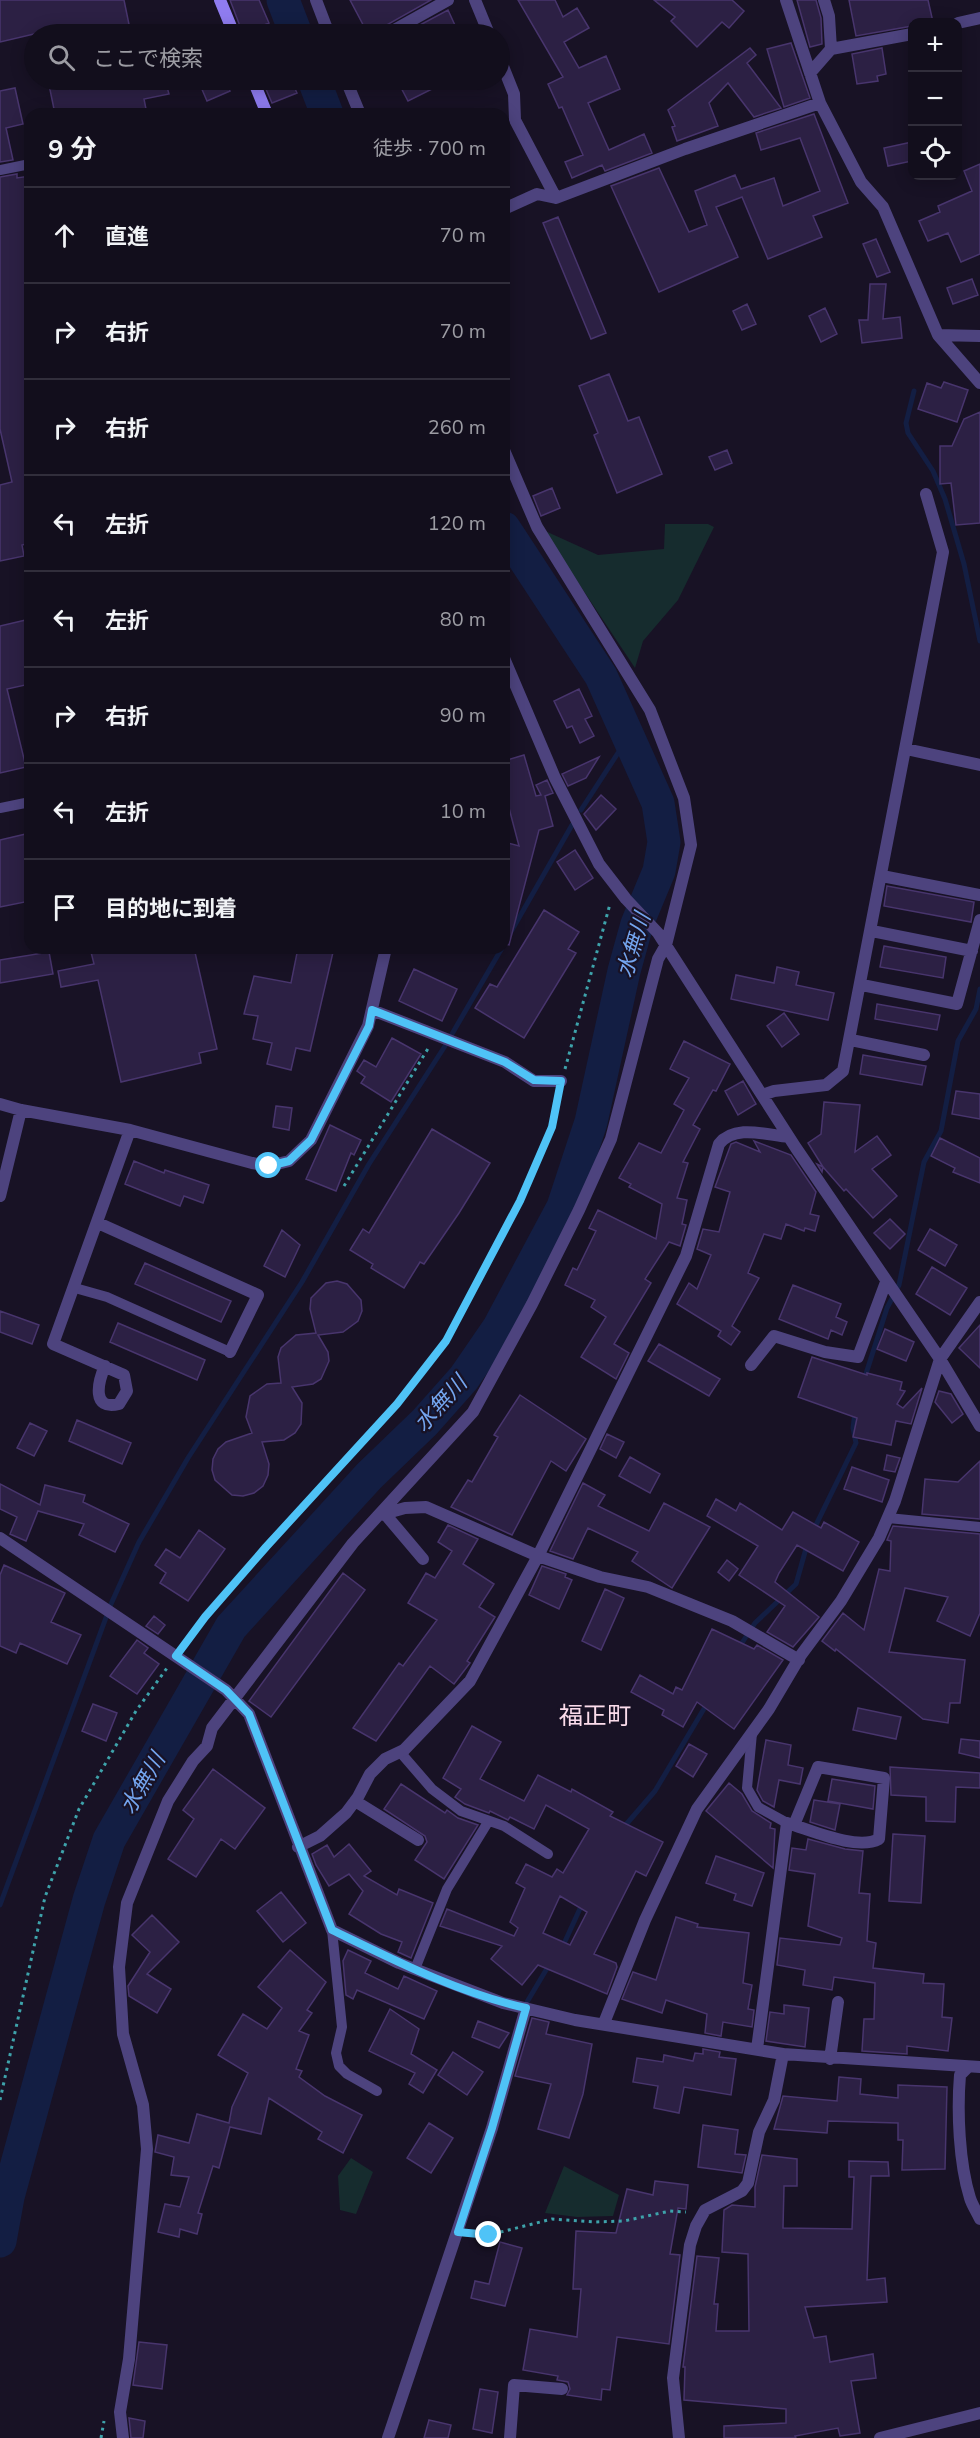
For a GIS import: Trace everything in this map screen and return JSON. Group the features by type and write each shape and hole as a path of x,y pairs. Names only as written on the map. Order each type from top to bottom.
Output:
{"street":[{"path":"220,0 230,24"},
{"path":"316,0 325,24"},
{"path":"405,24 448,0"},
{"path":"475,0 485,24"},
{"path":"786,0 820,103 861,182 883,207 938,335 980,383"},
{"path":"824,0 829,15 831,49"},
{"path":"962,22 980,18"},
{"path":"810,73 831,49 908,35"},
{"path":"510,84 514,94 515,120 556,198"},
{"path":"257,90 265,108"},
{"path":"350,90 358,108"},
{"path":"510,206 537,194 556,198 685,149 820,103"},
{"path":"938,335 980,336"},
{"path":"123,2438 120,2412 129,2359 147,2150 143,2105 123,2034 119,1967 127,1903 168,1801 193,1761 207,1746 212,1728 229,1694 353,1543 382,1515 472,1412 532,1304 579,1210 610,1139 658,959 666,945 691,845 690,823 682,789 650,710 537,527 510,464"},
{"path":"762,1095 774,1090 826,1085 843,1071 862,985 943,552 926,494"},
{"path":"510,672 555,778 600,864 626,899 658,933 789,1137 940,1359 980,1426"},
{"path":"906,748 980,765"},
{"path":"882,876 980,896"},
{"path":"862,985 957,1004 980,920"},
{"path":"872,931 972,951"},
{"path":"0,1104 130,1130 252,1163 269,1166 289,1161 311,1140 369,1026 385,954"},
{"path":"372,1010 505,1062 534,1080 561,1081"},
{"path":"851,1040 924,1055"},
{"path":"0,1196 21,1110"},
{"path":"105,1366 53,1344 130,1130"},
{"path":"298,1847 320,1836 355,1801 370,1774 385,1759 400,1752 451,1704 470,1681 538,1556 686,1256 719,1144 727,1135 737,1132 789,1137"},
{"path":"98,1223 258,1296 230,1352"},
{"path":"751,1365 774,1336 825,1352 858,1358 886,1282"},
{"path":"604,2023 645,1920 697,1809 841,1601 879,1538 888,1518 940,1359 980,1302"},
{"path":"382,1515 405,1508 426,1507 538,1556 600,1577 648,1587 743,1627 756,1637 799,1660"},
{"path":"382,1515 423,1559"},
{"path":"0,1538 179,1658 229,1694 249,1714 272,1769 298,1847 332,1930 415,1969 503,2003 526,2008 783,2054 974,2067"},
{"path":"757,2049 790,1824 818,1767 884,1778 879,1839 870,1844 830,1837 790,1824"},
{"path":"355,1801 418,1840"},
{"path":"830,2059 838,2002"},
{"path":"388,2438 492,2128 526,2008"},
{"path":"679,2438 673,2378 690,2245 703,2213 742,2191 748,2183 759,2132 774,2100 783,2054"},
{"path":"974,2067 960,2075 958,2095 962,2156 970,2200 980,2219"},
{"path":"510,2438 514,2385 562,2389"},
{"path":"880,2438 980,2413"}],"lane":[{"path":"0,170 24,165"},
{"path":"0,808 24,803"},
{"path":"75,1288 107,1297 230,1352"},
{"path":"888,1518 980,1527"},
{"path":"752,1731 747,1788 758,1807 790,1824"},
{"path":"400,1752 432,1789 461,1811 504,1826 548,1854"},
{"path":"415,1969 447,1889 488,1822"},
{"path":"332,1930 342,2027 336,2053 339,2066 347,2074 377,2091"}],"path":[{"path":"0,2100 45,1897 79,1809 136,1711 179,1658 205,1617 397,1404 446,1341 525,1190 552,1127 561,1081 616,885"},
{"path":"344,1186 445,1039"},
{"path":"458,2232 489,2235 552,2219 595,2222 624,2221 670,2211 703,2213"}],"green space":[{"path":"665,524 708,524 714,527 678,600 643,641 635,668 543,530 598,555 664,549"},
{"path":"351,2158 373,2172 356,2214 340,2210 338,2176"},
{"path":"564,2166 619,2195 613,2216 577,2217 545,2213"}],"building":[{"path":"0,0 124,0 129,24 24,24 24,36 0,42"},
{"path":"230,0 259,0 269,23 239,24"},
{"path":"350,0 431,0 388,24 363,24"},
{"path":"518,0 555,0 563,17 577,8 589,28 564,42 579,68 606,56 620,89 588,103 609,150 644,134 652,153 605,171 602,165 572,178 565,162 583,155 562,107 559,108 548,84 563,77"},
{"path":"654,0 732,0 744,11 729,28 722,22 697,47 671,21 675,17"},
{"path":"797,0 816,0 821,18 822,44 810,47"},
{"path":"849,0 928,0 932,18 908,18 908,27 856,36"},
{"path":"448,10 454,24 422,24"},
{"path":"791,43 810,98 784,107 767,49"},
{"path":"750,48 756,55 747,63 781,108 754,117 728,83 709,103 718,126 677,141 672,127 675,126 668,110"},
{"path":"882,48 886,74 877,76 878,81 857,84 852,54"},
{"path":"15,88 23,124 6,128 13,160 0,162 0,91"},
{"path":"50,90 168,90 169,94 144,99 146,108 54,108"},
{"path":"202,90 230,90 230,91 207,101"},
{"path":"266,90 296,90 297,93 272,103"},
{"path":"402,90 430,90 408,101"},
{"path":"814,114 848,203 813,216 822,237 768,259 742,197 716,207 738,257 659,292 611,186 659,168 689,232 707,225 695,191 735,175 741,189 774,178 783,206 820,191 800,138 761,150 756,133"},
{"path":"908,143 908,162 888,166 884,148"},
{"path":"980,164 980,254 961,262 948,233 928,241 919,221 940,212 938,206 972,191 964,171"},
{"path":"17,174 17,178 24,177 24,544 22,545 24,556 0,561 0,485 12,482 0,429 0,177"},
{"path":"558,217 606,333 591,339 543,223"},
{"path":"876,239 890,272 877,277 863,244"},
{"path":"972,279 978,295 953,304 947,288"},
{"path":"870,284 886,284 883,319 900,317 902,338 862,343 859,320 868,320"},
{"path":"747,304 756,324 742,330 733,311"},
{"path":"825,308 837,334 821,342 809,316"},
{"path":"609,374 628,421 639,417 662,474 617,493 594,435 598,433 579,386"},
{"path":"944,382 968,390 957,422 918,409 927,383 941,388"},
{"path":"980,412 980,523 956,525 951,483 940,484 940,446 952,446 964,419"},
{"path":"727,450 732,463 715,470 709,457"},
{"path":"552,488 560,508 541,516 533,496"},
{"path":"24,620 24,685 7,689 24,759 24,767 0,773 0,626"},
{"path":"579,689 592,716 585,719 594,736 580,743 572,726 567,728 554,701"},
{"path":"524,755 536,796 541,795 536,785 547,780 553,793 545,796 553,826 539,830 510,941 510,844 519,846 510,812 510,759"},
{"path":"599,757 586,778 568,786 562,774"},
{"path":"601,795 616,809 596,830 584,814"},
{"path":"24,834 24,902 0,907 0,840"},
{"path":"575,850 593,878 575,890 557,862"},
{"path":"887,886 974,902 971,922 884,906"},
{"path":"544,910 579,932 568,949 576,953 524,1038 475,1008 490,984 497,987"},
{"path":"884,946 946,957 943,978 880,967"},
{"path":"49,954 53,974 0,983 0,960"},
{"path":"92,954 195,954 217,1049 199,1053 201,1063 121,1082 98,980 61,987 58,971 94,964"},
{"path":"297,954 333,954 310,1051 296,1048 291,1070 267,1064 272,1043 253,1039 258,1016 244,1014 254,976 291,983"},
{"path":"777,967 799,972 796,985 834,993 828,1020 731,999 736,975 774,983"},
{"path":"414,969 457,989 442,1021 399,1001"},
{"path":"877,1004 940,1015 937,1030 875,1019"},
{"path":"784,1013 799,1034 782,1047 767,1026"},
{"path":"392,1038 421,1054 391,1102 361,1083 365,1077 357,1071 364,1060 376,1067"},
{"path":"684,1041 730,1064 716,1091 713,1090 693,1125 700,1129 683,1162 688,1163 677,1198 687,1200 682,1224 686,1225 680,1246 669,1242 645,1279 651,1283 614,1344 629,1353 616,1379 581,1357 606,1317 591,1307 595,1300 565,1285 573,1268 577,1270 596,1231 589,1228 598,1210 656,1239 662,1204 629,1187 631,1184 619,1178 639,1143 661,1153 684,1110 674,1104 689,1078 670,1069"},
{"path":"863,1055 926,1066 922,1085 860,1074"},
{"path":"743,1081 756,1104 738,1115 725,1091"},
{"path":"956,1091 980,1094 980,1119 952,1114"},
{"path":"824,1102 860,1105 855,1152 877,1136 891,1155 872,1169 897,1196 873,1218 846,1189 844,1191 823,1167 808,1143 821,1134"},
{"path":"276,1106 292,1108 289,1130 273,1127"},
{"path":"330,1125 361,1140 354,1155 351,1153 336,1191 306,1179"},
{"path":"432,1129 490,1163 424,1264 420,1262 404,1288 371,1268 373,1264 350,1250 363,1229 369,1233"},
{"path":"940,1138 980,1158 980,1183 953,1172 955,1168 931,1156"},
{"path":"754,1141 791,1155 816,1192 810,1214 819,1216 815,1231 805,1228 804,1231 786,1224 781,1239 764,1234 748,1273 759,1278 732,1326 740,1332 731,1345 718,1336 721,1331 677,1304 689,1283 697,1289 711,1255 697,1249 703,1229 719,1232 730,1192 715,1187 731,1144 736,1142 760,1152"},
{"path":"134,1161 164,1173 165,1170 209,1185 203,1203 184,1196 180,1206 125,1184"},
{"path":"890,1219 905,1234 890,1249 874,1233"},
{"path":"930,1229 957,1245 945,1266 918,1250"},
{"path":"282,1230 300,1245 285,1277 264,1266"},
{"path":"145,1263 231,1301 221,1322 135,1284"},
{"path":"932,1267 967,1288 950,1315 916,1294"},
{"path":"337,1281 347,1284 361,1300 362,1311 358,1321 343,1332 318,1335 328,1352 329,1361 321,1379 313,1384 292,1387 302,1403 301,1424 295,1433 284,1440 262,1442 269,1464 268,1475 263,1486 254,1493 243,1496 232,1495 215,1480 212,1470 213,1459 218,1449 226,1442 252,1433 246,1417 250,1396 267,1384 281,1383 278,1357 281,1348 296,1335 316,1333 310,1309 311,1298 326,1283"},
{"path":"793,1285 841,1304 836,1317 847,1322 842,1335 831,1330 828,1339 779,1319"},
{"path":"0,1311 39,1325 32,1344 0,1332"},
{"path":"118,1323 205,1360 197,1380 110,1342"},
{"path":"980,1325 980,1368 959,1348"},
{"path":"885,1329 914,1342 906,1361 877,1349"},
{"path":"659,1344 720,1379 709,1396 648,1361"},
{"path":"812,1357 867,1375 867,1373 902,1382 900,1390 905,1391 897,1404 903,1408 922,1388 911,1424 896,1421 891,1445 853,1437 857,1418 798,1397"},
{"path":"939,1391 951,1394 963,1414 952,1423 935,1402"},
{"path":"520,1395 586,1439 566,1471 551,1461 512,1535 451,1507 468,1480 472,1482 498,1437 494,1435"},
{"path":"77,1420 131,1443 122,1464 69,1441"},
{"path":"30,1423 47,1431 34,1456 17,1448"},
{"path":"607,1434 624,1442 616,1458 600,1449"},
{"path":"887,1455 900,1458 895,1472 884,1470"},
{"path":"630,1457 660,1474 650,1493 619,1476"},
{"path":"980,1461 980,1519 922,1514 925,1479 958,1482"},
{"path":"852,1467 889,1480 882,1502 844,1489"},
{"path":"583,1483 605,1495 598,1506 649,1531 664,1503 710,1527 672,1588 632,1561 638,1552 588,1528 573,1559 550,1551"},
{"path":"0,1484 40,1505 45,1485 85,1495 83,1502 129,1524 115,1552 79,1535 84,1524 38,1511 26,1541 10,1534 17,1517 0,1509"},
{"path":"716,1499 736,1511 740,1503 782,1530 793,1512 821,1528 824,1522 859,1542 843,1571 797,1545 779,1573 775,1582 819,1617 793,1647 767,1632 785,1606 739,1575 758,1546 707,1516"},
{"path":"448,1525 478,1539 463,1564 494,1584 479,1607 495,1617 467,1661 470,1663 454,1684 430,1666 376,1741 353,1728 399,1663 403,1666 437,1620 408,1603 426,1573 435,1578 452,1551 438,1542"},
{"path":"893,1526 980,1534 980,1613 970,1636 937,1621 948,1597 905,1588 889,1652 965,1660 960,1703 950,1703 948,1723 923,1719 836,1649 835,1651 822,1641 843,1613 864,1630 879,1569 890,1571 891,1541 887,1540"},
{"path":"199,1530 225,1549 188,1601 160,1583 166,1573 155,1565 166,1549 180,1558"},
{"path":"727,1560 738,1569 729,1581 718,1572"},
{"path":"4,1565 65,1593 51,1622 81,1635 67,1664 20,1643 16,1653 0,1646 0,1575"},
{"path":"542,1566 566,1574 565,1577 572,1580 559,1609 529,1595"},
{"path":"343,1573 365,1590 271,1717 249,1701"},
{"path":"605,1589 624,1598 601,1650 582,1641"},
{"path":"154,1616 165,1625 158,1634 146,1626"},
{"path":"712,1629 754,1649 757,1645 783,1660 734,1729 697,1702 683,1727 662,1715 664,1710 631,1692 640,1675 673,1694 676,1687 682,1690"},
{"path":"137,1640 148,1648 144,1653 159,1664 137,1694 110,1676"},
{"path":"93,1704 117,1713 106,1741 82,1731"},
{"path":"858,1708 901,1717 896,1739 853,1730"},
{"path":"472,1726 501,1742 480,1779 524,1801 538,1775 571,1792 572,1789 613,1812 610,1816 663,1842 646,1876 636,1871 594,1954 616,1963 617,1967 607,1994 538,1965 522,1985 491,1959 502,1946 440,1926 447,1909 514,1936 518,1928 510,1922 525,1888 516,1883 526,1864 552,1877 557,1869 563,1873 589,1829 546,1805 534,1829 510,1817 508,1820 490,1811 489,1813 465,1804 455,1797 461,1789 443,1778","holes":["560,1896 587,1912 570,1945 543,1933"]},
{"path":"961,1739 980,1741 980,1758 959,1753"},
{"path":"766,1740 791,1745 788,1765 803,1768 800,1784 779,1780 774,1807 763,1801 757,1790"},
{"path":"689,1744 707,1754 693,1777 676,1766"},
{"path":"890,1767 980,1773 980,1788 956,1787 955,1822 926,1821 926,1797 891,1795"},
{"path":"213,1769 265,1808 235,1849 221,1839 196,1877 168,1859 194,1819 183,1810"},
{"path":"832,1779 875,1786 873,1809 828,1801"},
{"path":"729,1783 742,1794 752,1811 771,1823 770,1828 775,1829 773,1868 706,1811"},
{"path":"401,1784 445,1813 447,1810 458,1818 478,1825 444,1879 415,1860 427,1842 425,1836 384,1809"},
{"path":"814,1800 840,1804 835,1830 810,1822"},
{"path":"893,1834 925,1836 921,1903 889,1901"},
{"path":"808,1839 845,1849 863,1851 859,1893 870,1894 867,1941 876,1943 873,1968 924,1974 923,1983 944,1984 942,2017 952,2018 948,2051 907,2046 907,2054 862,2051 864,2019 874,2019 875,1983 834,1977 832,1990 803,1985 805,1970 777,1965 780,1938 840,1945 842,1938 808,1926 815,1874 789,1870 792,1848 806,1850"},
{"path":"349,1844 371,1871 364,1876 397,1895 399,1889 433,1903 411,1958 398,1952 402,1942 381,1934 349,1914 363,1891 349,1874 329,1886 316,1865 312,1854 327,1845 334,1857"},
{"path":"716,1856 764,1873 752,1906 734,1900 736,1894 706,1883"},
{"path":"281,1892 306,1923 283,1942 257,1911"},
{"path":"152,1915 179,1942 147,1974 171,1989 157,2013 129,1996 128,1986 150,1952 132,1935"},
{"path":"676,1917 698,1924 697,1927 749,1933 743,1983 752,1985 748,2009 754,2010 752,2027 723,2022 721,2036 705,2033 707,2014 666,2000 662,2013 622,1999 633,1972 656,1980"},
{"path":"290,1950 326,1982 307,2010 312,2013 299,2031 309,2035 296,2069 302,2071 299,2077 325,2096 362,2115 343,2153 318,2139 322,2132 269,2098 261,2134 230,2127 219,2168 213,2166 198,2213 202,2214 197,2234 180,2229 179,2237 158,2232 165,2204 180,2207 189,2177 171,2175 174,2157 155,2152 158,2135 189,2143 197,2114 229,2123 232,2107 248,2073 218,2055 243,2014 267,2029 282,2008 258,1987"},
{"path":"348,1950 371,1961 365,1973 398,1989 404,1976 437,1991 424,2019 357,1990 353,1999 346,1995 343,1961"},
{"path":"784,2005 809,2008 805,2047 766,2041 770,2012 784,2014"},
{"path":"390,2009 419,2029 411,2054 437,2070 423,2093 409,2084 415,2073 369,2051"},
{"path":"532,2018 549,2022 546,2034 592,2044 583,2094 569,2138 538,2129 551,2084 515,2076"},
{"path":"478,2021 509,2033 499,2048 472,2037"},
{"path":"703,2049 720,2052 719,2057 736,2059 731,2095 684,2087 679,2113 654,2108 658,2086 633,2082 637,2058 663,2062 664,2055 693,2061 695,2053 703,2054"},
{"path":"453,2052 483,2072 467,2095 438,2075"},
{"path":"839,2077 861,2079 860,2094 898,2098 898,2085 947,2087 945,2169 902,2170 903,2140 898,2140 898,2123 828,2121 827,2133 774,2129 783,2096 837,2101"},
{"path":"429,2123 453,2138 431,2173 407,2158"},
{"path":"703,2125 738,2130 735,2154 746,2155 742,2173 698,2167"},
{"path":"762,2155 797,2159 797,2186 784,2186 783,2228 852,2229 854,2177 849,2177 849,2161 888,2162 889,2176 871,2176 867,2280 885,2278 887,2302 805,2307 814,2338 826,2336 830,2362 873,2354 876,2378 851,2381 860,2433 840,2436 838,2428 795,2436 796,2438 724,2438 724,2426 786,2423 786,2409 684,2400 685,2367 683,2367 697,2256 719,2258 714,2304 718,2304 716,2331 749,2331 748,2254 722,2252 724,2210 732,2205 755,2207 755,2187"},
{"path":"655,2181 688,2185 686,2209 678,2208 670,2254 680,2255 669,2344 617,2337 610,2390 602,2389 601,2400 567,2395 570,2389 568,2382 557,2380 558,2376 523,2370 530,2329 577,2337 581,2289 573,2289 576,2231 616,2233 627,2189 653,2195"},
{"path":"500,2242 522,2248 505,2306 471,2298 475,2281 489,2284"},
{"path":"139,2342 167,2345 162,2389 133,2385"},
{"path":"480,2389 498,2392 492,2433 473,2429"},
{"path":"129,2418 145,2421 143,2438 131,2438"},
{"path":"429,2420 451,2425 448,2438 424,2438"}],"waterway":[{"name":"水無川","path":"283,0 292,24"},
{"name":"水無川","path":"318,90 325,108"},
{"path":"914,391 906,423 908,433 933,471 945,499 964,564 980,641"},
{"name":"水無川","path":"0,2241 8,2197 89,1900 109,1840 231,1627 369,1476 425,1422 464,1378 499,1327 563,1207 591,1122 624,971 637,924 659,871 664,842 658,803 601,676 510,537"},
{"path":"581,810 629,736"},
{"path":"510,934 572,825"},
{"path":"0,1905 111,1604 139,1542 188,1458 302,1282 369,1164 445,1046 499,954"},
{"path":"864,1380 887,1308 899,1285 924,1162 941,1131 958,1041 976,1009 980,989"},
{"path":"813,1531 856,1443 853,1428 855,1412"},
{"path":"738,1649 755,1623 796,1584 807,1545"},
{"path":"623,1828 655,1791 708,1702"},
{"path":"562,1948 583,1902"},
{"path":"527,2002 549,1965"}],"district":[{"name":"福正町","path":"595,1716"}],"route":[{"path":"269,1166 289,1161 311,1140 369,1026 372,1010 505,1062 534,1080 561,1081 552,1127 520,1201 446,1341 397,1404 266,1547 205,1617 176,1656 226,1690 249,1714 272,1769 298,1847 332,1930 399,1963 503,2003 526,2008 492,2128 458,2232 489,2235"}]}
